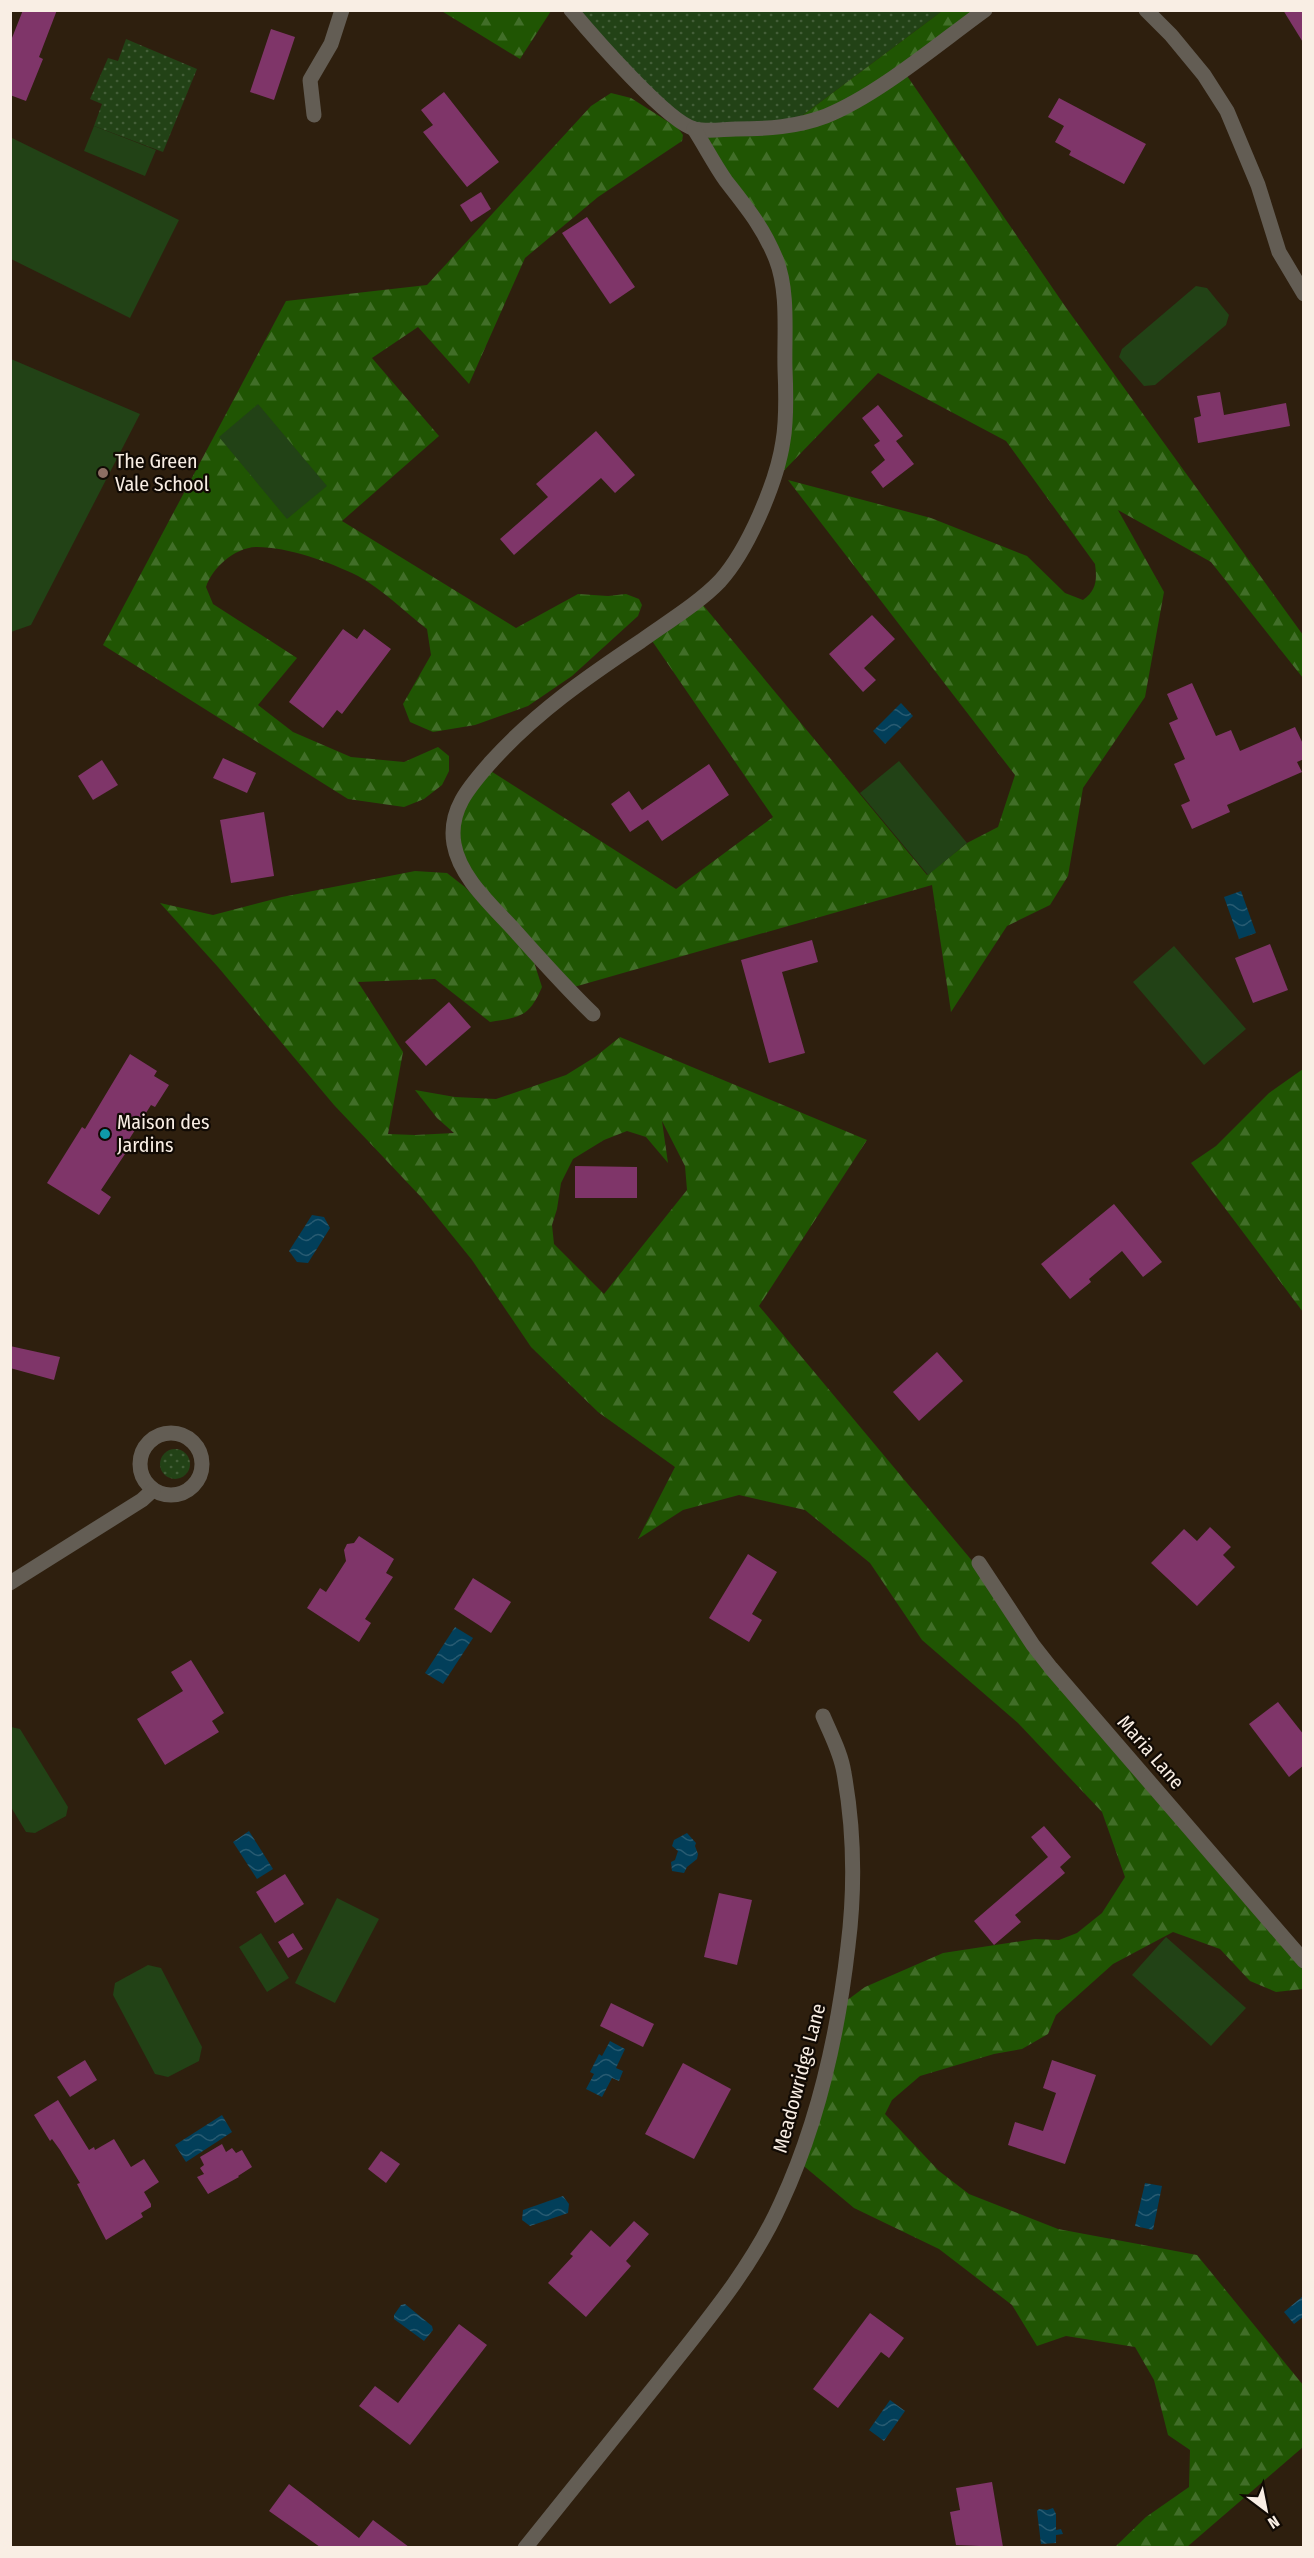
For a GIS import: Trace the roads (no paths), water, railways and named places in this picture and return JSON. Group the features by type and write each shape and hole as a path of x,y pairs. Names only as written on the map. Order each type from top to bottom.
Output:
{"street":[{"path":"314,115 310,80 331,44 342,10"},
{"path":"571,10 647,92 667,111 694,129 724,178 762,226 778,263 784,298 786,389 783,441 771,484 747,540 719,582 674,618 567,691 515,735 468,788 456,813 453,826 454,844 460,862 473,883 567,989 593,1014"},
{"path":"694,129 786,127 825,116 857,100 985,10"},
{"path":"1146,10 1171,35 1204,75 1227,111 1258,185 1279,252 1304,294"},
{"path":"169,1433 188,1438 195,1444 202,1462 198,1480 182,1493 162,1494 153,1490 147,1485 140,1471 141,1456 145,1447 160,1435 169,1433"},
{"path":"10,1583 142,1500 153,1490"},
{"name":"Maria Lane","path":"979,1563 1032,1645 1304,1961"},
{"name":"Meadowridge Lane","path":"525,2547 738,2279 780,2205 806,2144 842,2004 851,1918 851,1848 844,1773 838,1748 823,1716"}],"water":[{"path":"901,703 913,716 885,744 873,731"},
{"path":"1241,891 1256,933 1239,939 1224,897"},
{"path":"312,1215 324,1217 330,1228 308,1263 297,1262 289,1251"},
{"path":"455,1627 473,1638 443,1684 425,1673"},
{"path":"249,1831 273,1869 257,1879 233,1842"},
{"path":"687,1833 696,1843 697,1859 687,1867 684,1873 672,1871 671,1862 675,1860 678,1851 672,1846 674,1840"},
{"path":"610,2041 625,2049 616,2068 623,2071 619,2081 612,2078 602,2097 586,2089 594,2074 590,2072 599,2054 602,2056"},
{"path":"222,2115 232,2132 186,2162 175,2145"},
{"path":"1145,2183 1162,2186 1153,2230 1135,2226"},
{"path":"563,2196 569,2204 568,2213 530,2226 522,2220 523,2210"},
{"path":"1303,2296 1303,2317 1294,2324 1284,2312"},
{"path":"405,2304 432,2326 433,2330 424,2341 394,2319 401,2305"},
{"path":"890,2400 905,2411 884,2441 869,2430"},
{"path":"1053,2508 1056,2514 1056,2530 1061,2529 1063,2534 1056,2535 1056,2543 1041,2544 1037,2511"}],"place":[{"name":"The Green Vale School","path":"103,473"},
{"name":"Maison des Jardins","path":"105,1134"}]}
